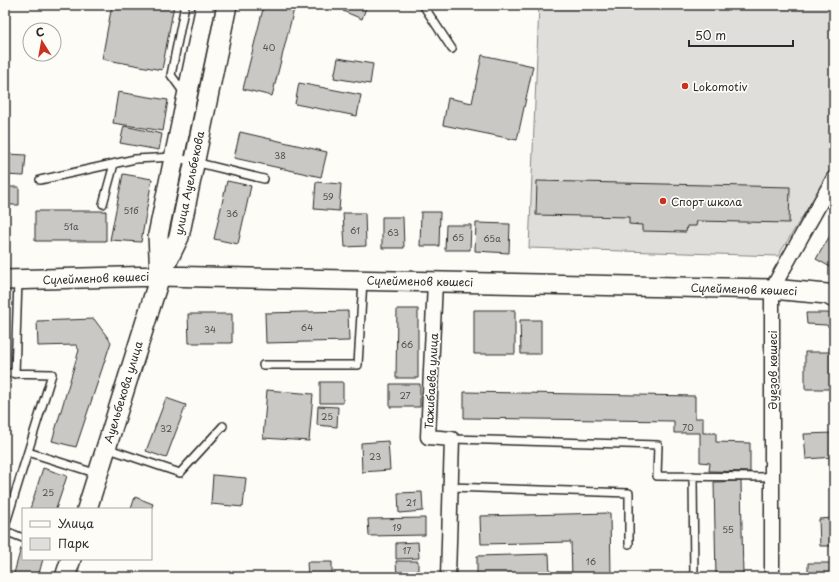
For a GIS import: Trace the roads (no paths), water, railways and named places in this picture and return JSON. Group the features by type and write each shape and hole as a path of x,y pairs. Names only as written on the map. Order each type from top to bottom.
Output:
{"street":[{"name":"улица Ауельбекова","path":"160,276 158,235 206,5"},
{"name":"улица Ауельбекова","path":"160,276 179,237 227,5"},
{"name":"Әуезов көшесі","path":"772,577 772,289 834,178"},
{"name":"Сүлейменов көшесі","path":"11,280 160,276 363,280 772,289 827,294 834,298"},
{"name":"Ауельбекова улица","path":"87,508 160,276"},
{"name":"Тажибаева улица","path":"435,282 428,437 452,438"},
{"path":"448,577 452,438"},
{"path":"65,577 71,560"}],"lane":[{"path":"185,5 171,75 187,97"},
{"path":"422,5 452,49"},
{"path":"40,180 135,159 174,157 264,179"},
{"path":"103,204 114,164"},
{"path":"11,280 15,374"},
{"path":"263,365 358,365 363,280"},
{"path":"5,373 52,374 5,526"},
{"path":"106,448 180,473 223,426"},
{"path":"452,438 658,445 657,476 772,477"},
{"path":"28,452 98,474"},
{"path":"693,476 694,577"},
{"path":"451,487 629,494 629,544"},
{"path":"5,532 22,538"}],"place":[{"name":"Lokomotiv","path":"685,86"},
{"name":"Спорт школа","path":"663,201"}]}
